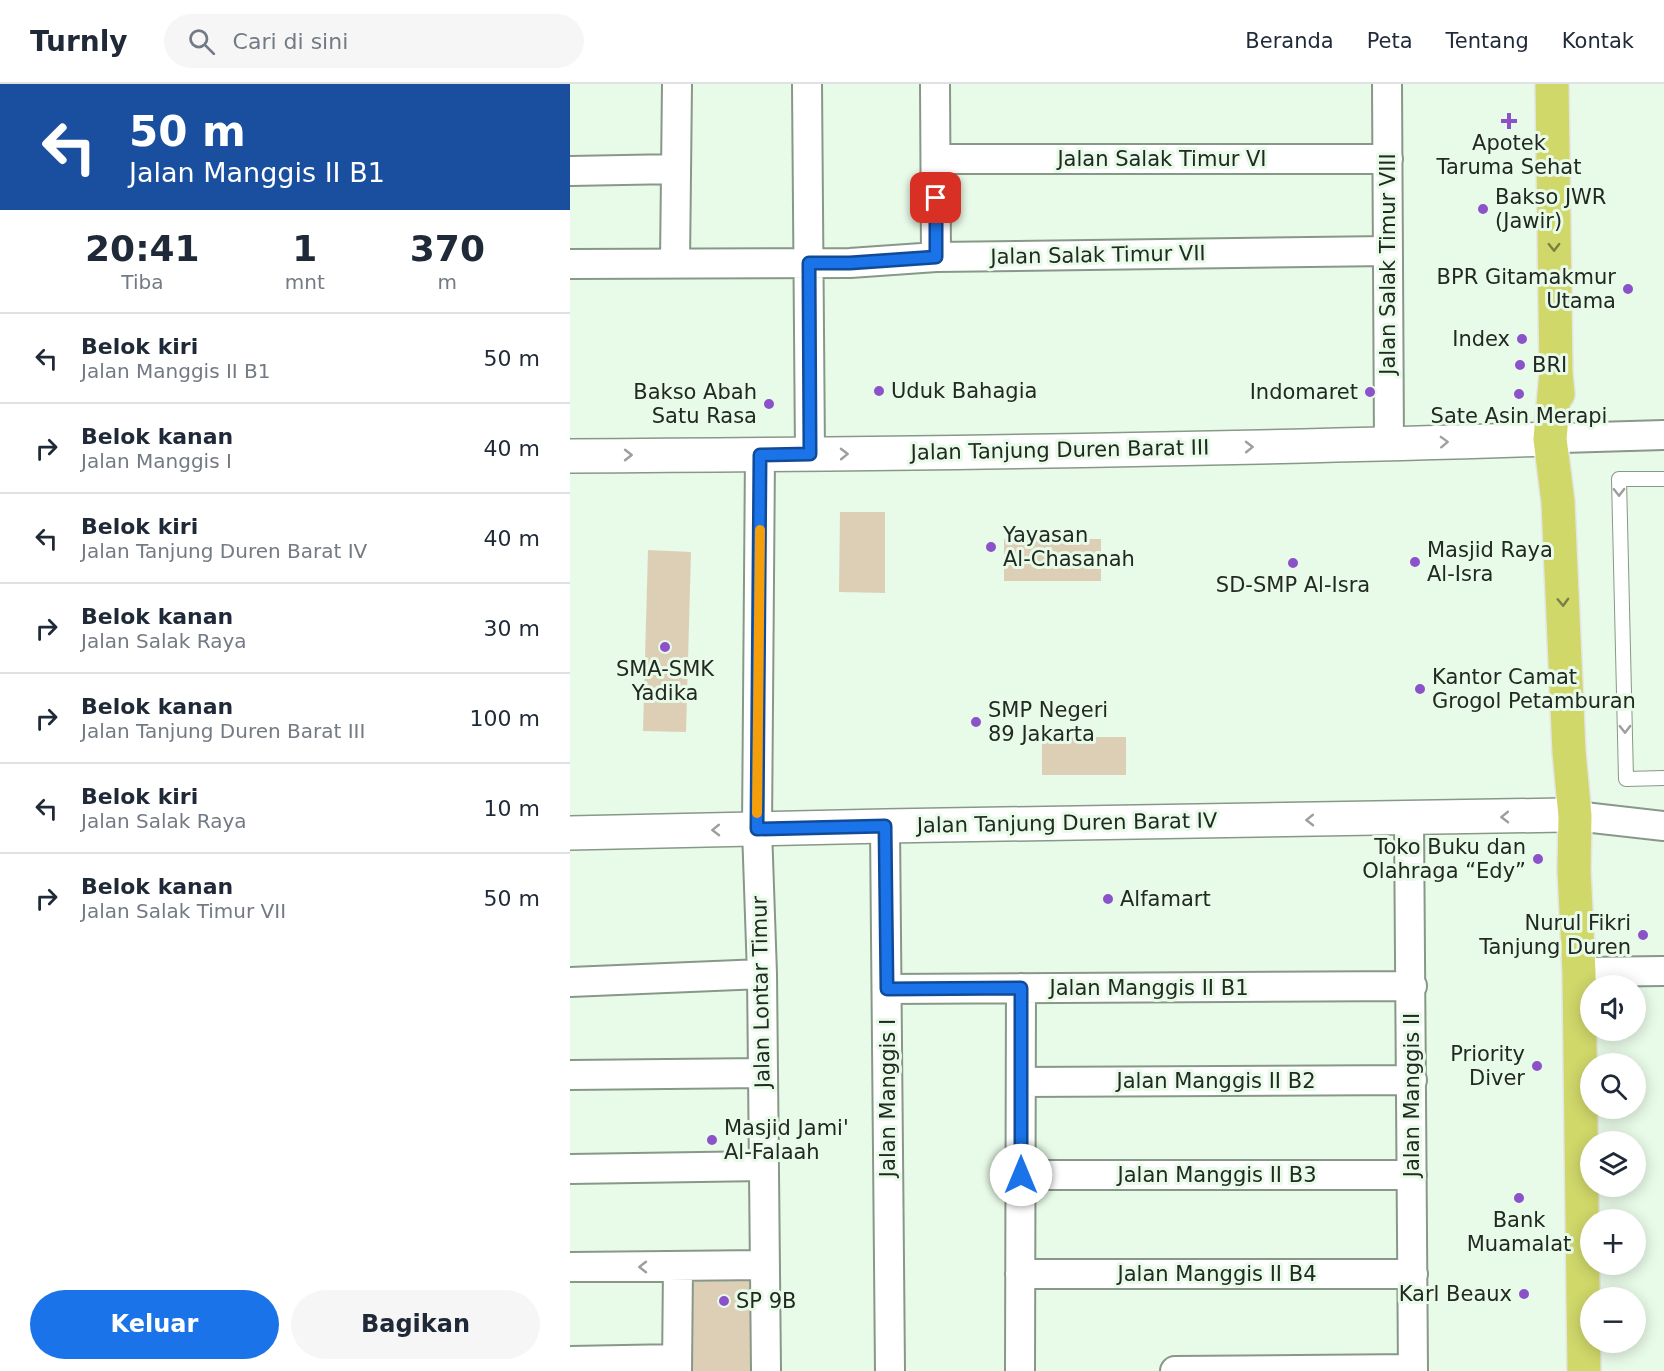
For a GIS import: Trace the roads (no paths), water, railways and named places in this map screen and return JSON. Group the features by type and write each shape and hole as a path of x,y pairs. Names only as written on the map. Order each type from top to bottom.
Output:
{"main road":[{"path":"1552,84 1556,439 1569,752 1569,816 1579,972 1584,1371"}],"street":[{"path":"675,263 677,84"},
{"path":"807,84 810,454"},
{"path":"935,84 936,257"},
{"name":"Jalan Salak Timur VIII","path":"1387,84 1389,444"},
{"name":"Jalan Salak Timur VI","path":"936,159 1388,159"},
{"path":"570,171 676,170"},
{"name":"Jalan Salak Timur VII","path":"570,264 850,263 936,257 1388,251"},
{"path":"1556,439 1664,435"},
{"name":"Jalan Tanjung Duren Barat III","path":"570,456 760,455 1556,439"},
{"name":"Jalan Lontar Timur","path":"760,455 757,829 762,974 766,1371"},
{"path":"1569,816 1664,826"},
{"name":"Jalan Tanjung Duren Barat IV","path":"570,833 1569,816"},
{"name":"Jalan Manggis II","path":"1409,819 1413,1370"},
{"name":"Jalan Manggis I","path":"885,826 890,1371"},
{"path":"1579,972 1664,971"},
{"path":"570,982 762,974"},
{"name":"Jalan Manggis II B1","path":"887,989 1412,986"},
{"path":"1020,1371 1021,988"},
{"path":"570,1075 763,1072"},
{"name":"Jalan Manggis II B2","path":"1021,1082 1412,1080"},
{"path":"570,1169 764,1166"},
{"name":"Jalan Manggis II B3","path":"1021,1175 1412,1175"},
{"path":"570,1267 765,1265"},
{"path":"570,1361 677,1365 678,1267"},
{"name":"Jalan Manggis II B4","path":"1020,1274 1413,1274"},
{"path":"1175,1371 1413,1370"}],"lane":[{"path":"1664,479 1619,479 1626,779 1664,778"}],"place":[{"name":"Apotek Taruma Sehat","path":"1509,121"},
{"name":"Bakso JWR (Jawir)","path":"1483,209"},
{"name":"BPR Gitamakmur Utama","path":"1628,289"},
{"name":"Index","path":"1522,339"},
{"name":"BRI","path":"1520,365"},
{"name":"Uduk Bahagia","path":"879,391"},
{"name":"Indomaret","path":"1370,392"},
{"name":"Sate Asin Merapi","path":"1519,394"},
{"name":"Bakso Abah Satu Rasa","path":"769,404"},
{"name":"Yayasan Al-Chasanah","path":"991,547"},
{"name":"Masjid Raya Al-Isra","path":"1415,562"},
{"name":"SD-SMP Al-Isra","path":"1293,563"},
{"name":"SMA-SMK Yadika","path":"665,647"},
{"name":"Kantor Camat Grogol Petamburan","path":"1420,689"},
{"name":"SMP Negeri 89 Jakarta","path":"976,722"},
{"name":"Toko Buku dan Olahraga “Edy”","path":"1538,859"},
{"name":"Alfamart","path":"1108,899"},
{"name":"Nurul Fikri Tanjung Duren","path":"1643,935"},
{"name":"Priority Diver","path":"1537,1066"},
{"name":"Masjid Jami' Al-Falaah","path":"712,1140"},
{"name":"Bank Muamalat","path":"1519,1198"},
{"name":"Karl Beaux","path":"1524,1294"},
{"name":"SP 9B","path":"724,1301"}]}
